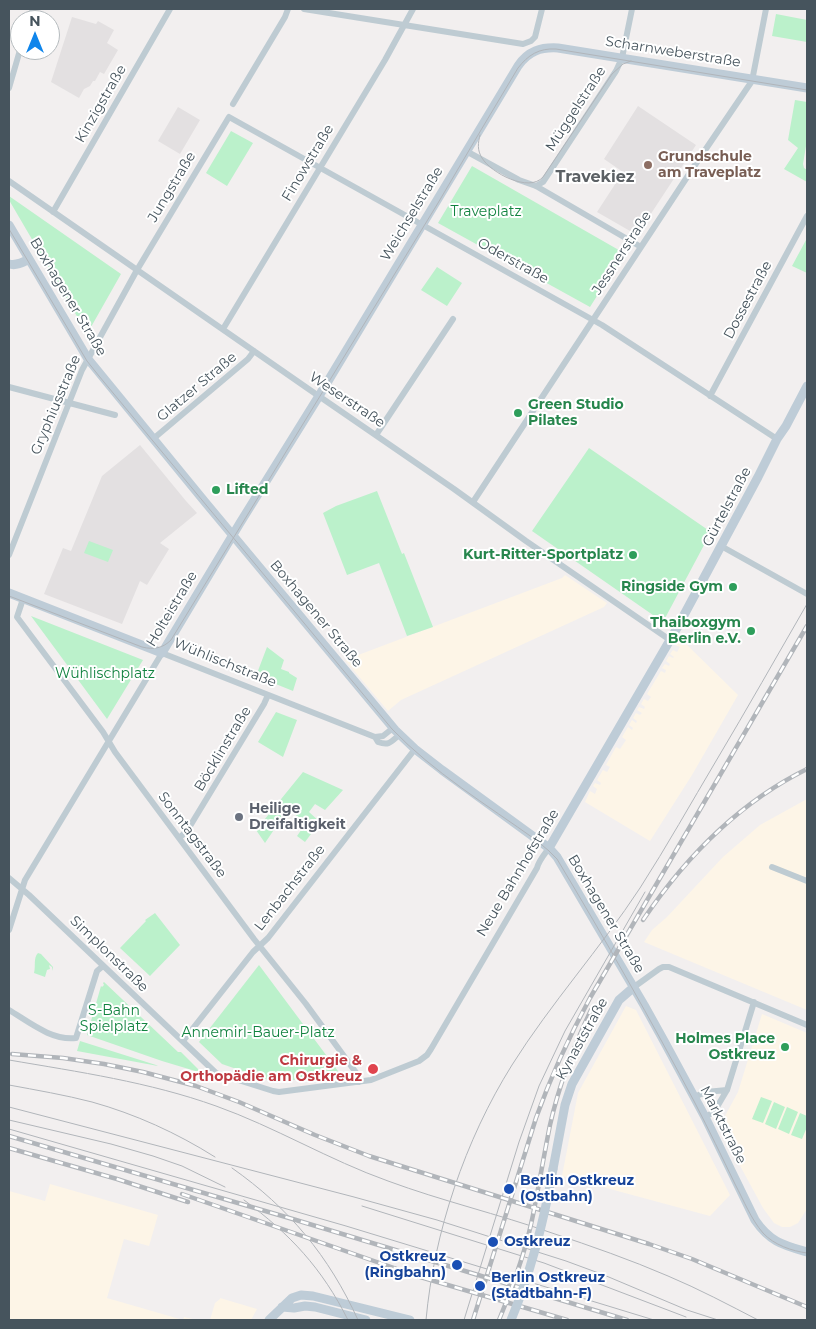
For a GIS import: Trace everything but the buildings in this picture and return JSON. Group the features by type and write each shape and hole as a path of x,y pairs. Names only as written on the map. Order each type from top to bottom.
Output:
{"street":[{"name":"Kinzigstraße","path":"54,212 170,9"},
{"path":"233,104 288,9"},
{"path":"304,9 523,44 535,37 542,9"},
{"name":"Finowstraße","path":"223,329 385,60 413,9"},
{"name":"Müggelstraße","path":"536,186 543,182 616,71 622,58 632,9"},
{"name":"Jessnerstraße","path":"473,502 753,79 766,9"},
{"name":"Scharnweberstraße","path":"534,51 558,48 807,88"},
{"name":"Weichselstraße","path":"318,396 518,66 527,55 534,51"},
{"path":"9,88 17,60"},
{"name":"Oderstraße","path":"230,117 602,325 777,438"},
{"name":"Jungstraße","path":"137,270 230,117"},
{"path":"466,151 519,180 536,186 641,247"},
{"name":"Weserstraße","path":"9,181 670,640"},
{"name":"Dossestraße","path":"710,396 807,216"},
{"name":"Boxhagener Straße","path":"9,225 88,359 153,439 396,731 415,749 549,848 557,857 634,987"},
{"path":"9,264 19,264 29,259"},
{"name":"Gryphiusstraße","path":"9,555 82,370 137,270"},
{"path":"376,435 453,319"},
{"name":"Glatzer Straße","path":"153,439 248,360 254,351"},
{"name":"Gürtelstraße","path":"670,640 760,474 777,438 786,426 807,386"},
{"path":"9,387 115,415"},
{"name":"Holteistraße","path":"9,930 25,880 232,535 318,396"},
{"path":"721,546 807,594"},
{"name":"Wühlischstraße","path":"9,593 375,737 378,742 386,744 396,731"},
{"name":"Sonntagstraße","path":"23,599 17,617 99,726 108,742 179,838 352,1066 359,1082"},
{"name":"Neue Bahnhofstraße","path":"359,1082 371,1080 409,1065 427,1055 670,640"},
{"name":"Böcklinstraße","path":"179,838 188,831 268,695"},
{"name":"Lenbachstraße","path":"183,1042 253,952 268,938 415,749"},
{"path":"772,867 807,881"},
{"name":"Simplonstraße","path":"9,878 216,1073 279,1092 359,1082"},
{"path":"9,1010 54,1036 70,1039 76,1038 97,972 103,966"},
{"path":"634,987 656,970 663,967 678,970 807,1025"},
{"name":"Marktstraße","path":"634,987 704,1116 759,1226 776,1242 807,1252"},
{"name":"Kynaststraße","path":"511,1320 535,1252 544,1216 565,1105 572,1084 619,1000 634,987"},
{"path":"704,1116 714,1112 727,1090 754,1002"},
{"path":"694,1097 706,1092 727,1090"},
{"path":"269,1320 296,1296 312,1296 410,1320"},
{"path":"282,1307 315,1307 366,1320"}],"shaded area":[{"path":"72,17 96,24 98,21 114,30 107,43 118,50 104,74 100,72 95,81 84,89 79,98 51,82 58,60 60,60 60,54"},
{"name":"Grundschule am Traveplatz","path":"638,106 696,145 637,235 597,212 623,172 604,159"},
{"path":"178,107 200,120 180,154 158,141"},
{"path":"140,445 197,513 160,543 169,549 147,585 140,581 122,624 44,594 63,548 71,551 102,476"},
{"path":"565,575 607,603 604,607 401,700 388,711 345,660 562,578"},
{"path":"677,641 681,643 683,641 738,695 692,775 650,841 585,802 590,791 595,794 597,789 593,786 595,783 600,785 601,783 597,780 603,770 607,772 610,767 606,765 616,747 620,749 626,740 622,737 628,727 632,730 633,728 629,725 632,720 636,723 637,721 633,718 636,713 640,715 642,713 637,710 639,707 644,709 645,707 641,704 644,699 648,701 651,697 647,694 661,671 665,673 666,670 662,668 665,664 669,666 670,664 666,661 669,656 674,657 670,654 673,650 677,652 680,647 675,645"},
{"path":"807,799 807,1010 644,942 652,930 667,917 723,857 760,825"},
{"path":"626,1006 636,1010 730,1195 710,1216 562,1176 578,1093"},
{"path":"762,1014 807,1033 807,1209 798,1223 790,1227 782,1227 774,1223 763,1208 719,1127 738,1092"},
{"path":"50,1184 158,1215 149,1246 124,1239 107,1298 183,1320 9,1320 9,1191 45,1201"},
{"path":"220,1299 257,1309 251,1320 210,1320 215,1303"},
{"path":"184,1317 197,1320 183,1320"}],"green space":[{"path":"776,14 807,20 807,42 772,36"},
{"path":"795,100 807,102 807,140 803,164 807,170 807,182 784,169 798,148 788,140"},
{"path":"231,131 253,143 227,186 206,173"},
{"name":"Traveplatz","path":"472,166 624,253 590,307 438,223"},
{"path":"9,196 121,274 91,327 91,324 87,325 85,330 9,200"},
{"path":"807,241 807,273 792,266"},
{"path":"437,267 462,283 447,306 421,290"},
{"name":"Kurt-Ritter-Sportplatz","path":"589,448 711,532 663,622 532,531"},
{"path":"377,491 433,627 407,636 379,563 347,575 323,513 336,506"},
{"path":"89,541 113,550 108,562 84,553"},
{"name":"Wühlischplatz","path":"31,616 143,660 107,719"},
{"path":"267,647 284,660 281,669 297,678 293,691 256,676"},
{"path":"276,712 297,720 283,757 258,742"},
{"path":"303,772 343,790 325,810 315,804 309,812 320,822 305,842 297,836 306,823 288,809 265,843 256,830"},
{"path":"155,913 180,945 150,976 120,948 145,920"},
{"path":"38,953 53,967 52,971 52,967 49,965 50,969 47,970 45,977 34,973"},
{"name":"Annemirl-Bauer-Platz","path":"259,965 341,1075 274,1082 222,1064 199,1042"},
{"name":"S-Bahn Spielplatz","path":"104,982 202,1073 87,1035 101,986 104,985"},
{"path":"80,1041 156,1065 158,1066 77,1051"},
{"path":"761,1097 772,1101 763,1123 752,1119"},
{"path":"774,1102 785,1107 776,1129 765,1124"},
{"path":"787,1107 798,1112 789,1134 778,1129"},
{"path":"800,1113 807,1116 807,1127 802,1139 791,1135"}],"tram line":[{"path":"9,596 142,647 158,648 171,640 438,203 518,68 530,56 539,51 556,49 807,90"},
{"path":"480,135 478,146 480,155 493,170 520,182 529,183 537,181 543,177 612,74 623,64 631,61"},
{"path":"9,229 87,361 392,729 425,760 536,840 557,859 662,1041 755,1222 772,1241 789,1249 807,1253"},
{"path":"426,1320 430,1287 444,1220 466,1155 495,1094 527,1042 609,933 640,888 807,604"},
{"path":"464,1320 519,1142 539,1086 565,1031 645,892"},
{"path":"9,1060 140,1084 216,1106 238,1114 366,1173 429,1195 532,1226 640,1264 691,1286 758,1320"},
{"path":"9,1085 82,1099 124,1112 171,1132 215,1157"},
{"path":"9,1107 437,1220 566,1261 687,1310 718,1320"},
{"path":"9,1120 153,1156 182,1166 225,1187"},
{"path":"9,1129 346,1226 654,1320"},
{"path":"232,1168 272,1200 306,1235 334,1275 358,1320"},
{"path":"244,1200 276,1226 304,1253 327,1284 348,1320"},
{"path":"362,1206 544,1263 686,1317"}],"railway":[{"path":"473,1320 536,1118 568,1042 590,998 807,626"},
{"path":"643,920 677,875 716,834 759,798 782,782 807,769"},
{"path":"499,1320 527,1242 550,1125 562,1081 591,1010"},
{"path":"12,1054 63,1058 104,1064 196,1086 369,1156 649,1244 692,1259 807,1307"},
{"path":"9,1136 627,1320"},
{"path":"9,1148 117,1179 188,1202"},
{"path":"182,1194 417,1276 567,1320"}],"place":[{"name":"Grundschule am Traveplatz","path":"648,165"},
{"name":"Green Studio Pilates","path":"518,413"},
{"name":"Lifted","path":"216,490"},
{"name":"Kurt-Ritter-Sportplatz","path":"633,555"},
{"name":"Ringside Gym","path":"733,587"},
{"name":"Thaiboxgym Berlin e.V.","path":"751,631"},
{"name":"Heilige Dreifaltigkeit","path":"239,817"},
{"name":"Holmes Place Ostkreuz","path":"785,1047"},
{"name":"Chirurgie & Orthopädie am Ostkreuz","path":"373,1069"},
{"name":"Berlin Ostkreuz (Ostbahn)","path":"509,1189"},
{"name":"Ostkreuz","path":"493,1242"},
{"name":"Ostkreuz (Ringbahn)","path":"457,1265"},
{"name":"Berlin Ostkreuz (Stadtbahn-F)","path":"480,1286"}],"district":[{"name":"Travekiez","path":"595,177"}]}
